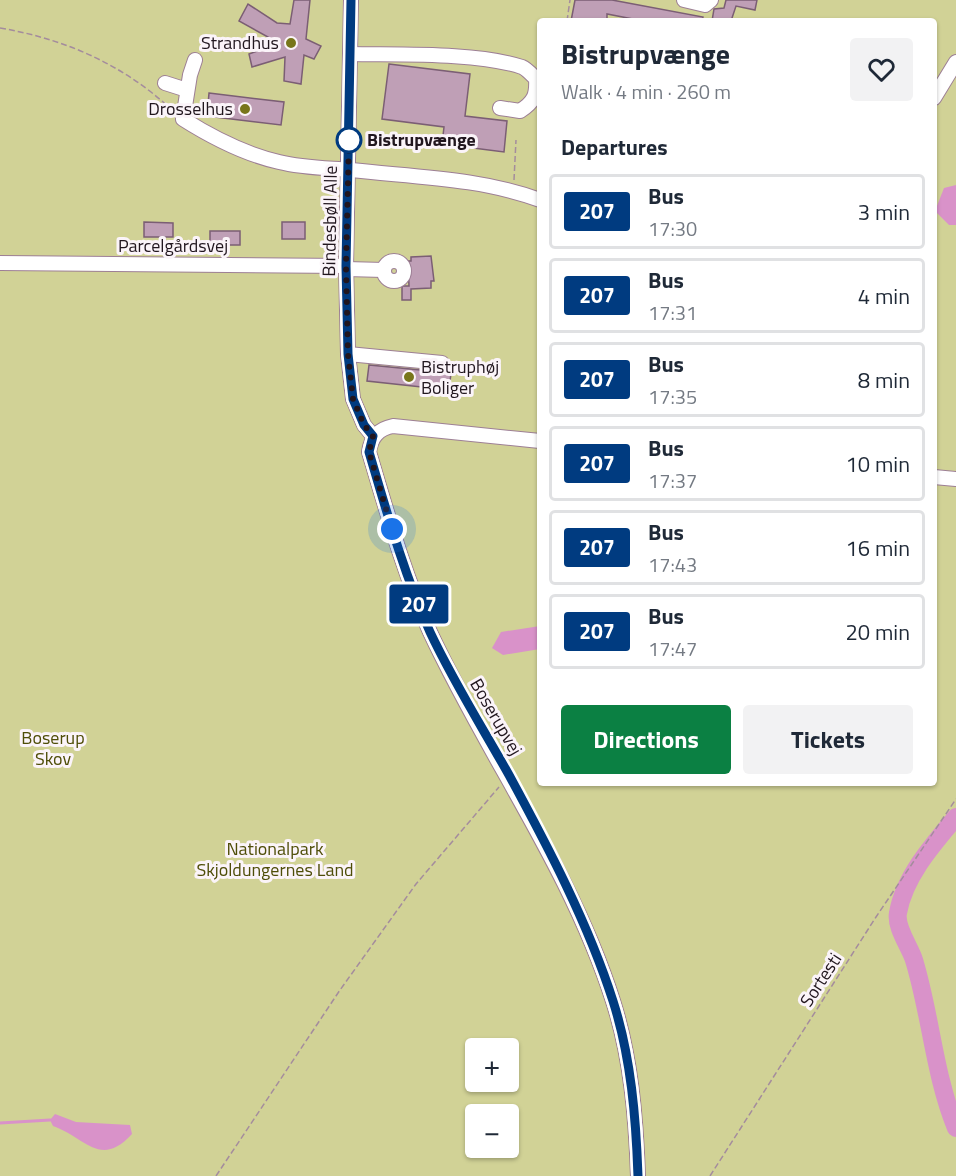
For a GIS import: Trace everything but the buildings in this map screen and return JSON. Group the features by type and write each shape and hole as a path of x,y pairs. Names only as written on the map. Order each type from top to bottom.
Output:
{"street":[{"name":"Bindesbøll Alle","path":"351,0 346,268 348,354 353,399 364,425 373,436"},
{"path":"684,0 705,5 711,0"},
{"path":"350,54 482,60 524,68 536,79 537,93 531,104 520,111 500,108"},
{"path":"195,60 187,90 183,119 245,152 302,166 514,190 537,199"},
{"path":"937,93 956,62"},
{"path":"165,83 187,90"},
{"name":"Parcelgårdsvej","path":"0,263 384,270"},
{"path":"348,354 442,363"},
{"path":"373,436 393,426 537,441"},
{"name":"Boserupvej","path":"373,436 369,452 404,568 451,675 509,776 587,933 614,1002 627,1058 637,1125 638,1176"},
{"path":"937,477 956,479"}],"path":[{"path":"567,18 570,0"},
{"path":"0,28 59,41 85,51 147,86 183,119"},
{"path":"514,190 516,140"},
{"path":"216,1176 340,990 416,884 509,776"},
{"name":"Sortesti","path":"710,1176 876,917 956,799"}],"green space":[{"name":"Nationalpark Skjoldungernes Land","path":"0,0 956,0 956,1176 0,1176"}],"shaded area":[{"path":"956,185 956,225 949,225 937,213 937,206 944,188"},
{"path":"537,626 537,649 503,655 492,648 501,632"},
{"path":"55,1114 76,1122 130,1125 132,1134 121,1144 111,1149 101,1150 53,1126 50,1120"}],"waterway":[{"path":"956,817 913,874 906,887 898,913 901,931 914,960 920,981 943,1087 956,1128"},
{"path":"0,1123 50,1120"}],"bus line":[{"name":"207","path":"351,0 346,266 348,354 353,399 359,417 373,436 369,452 404,568 430,630 451,675 509,776 554,861 587,933 614,1002 627,1058 637,1125 638,1176"}],"place":[{"name":"Strandhus","path":"291,43"},
{"name":"Drosselhus","path":"245,109"},
{"name":"Bistrupvænge","path":"349,140"},
{"name":"Bistruphøj Boliger","path":"409,377"}],"route":[{"path":"349,140 346,266 348,354 353,399 359,417 373,436 369,452 392,529"}],"park label":[{"name":"Boserup Skov","path":"53,748"}]}
